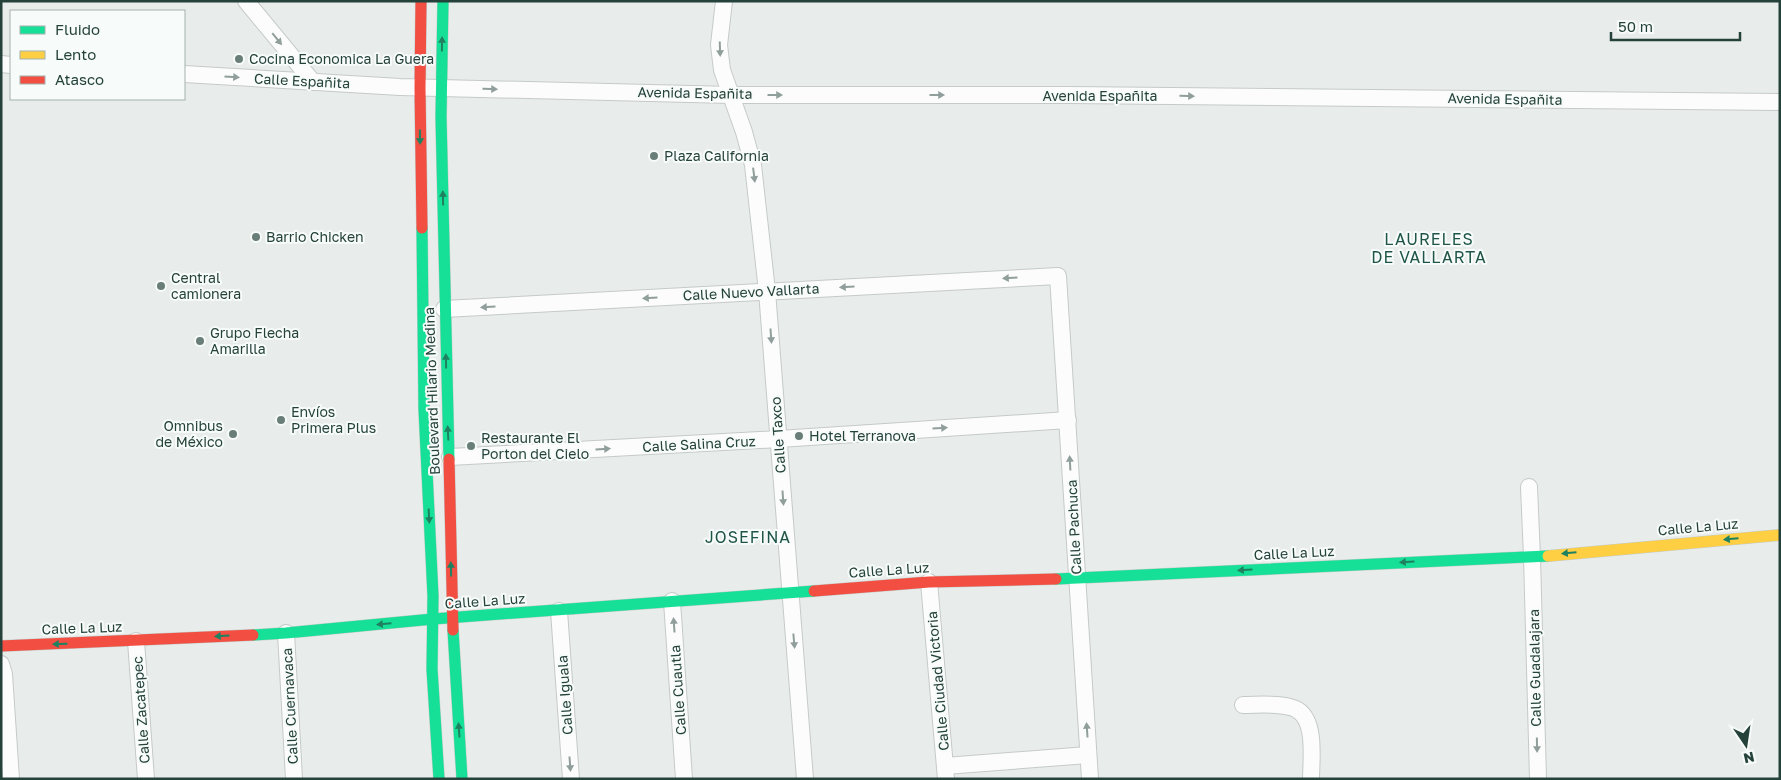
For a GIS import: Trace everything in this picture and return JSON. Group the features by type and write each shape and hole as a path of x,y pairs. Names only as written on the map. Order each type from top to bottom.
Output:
{"street":[{"path":"246,1 313,82"},
{"name":"Boulevard Hilario Medina","path":"421,1 420,88 424,409 433,596 432,669 439,779"},
{"name":"Boulevard Hilario Medina","path":"443,1 441,88 444,309 450,457 452,618 462,779"},
{"name":"Calle Taxco","path":"724,1 719,45 722,70 744,132 752,165 768,291 805,779"},
{"name":"Calle Españita","path":"185,74 420,88"},
{"name":"Avenida Españita","path":"420,88 731,94 1080,95 1780,102"},
{"name":"Calle Nuevo Vallarta","path":"444,309 1058,276"},
{"name":"Calle Pachuca","path":"1058,276 1090,779"},
{"name":"Calle Salina Cruz","path":"450,457 779,439 1068,420"},
{"name":"Calle Guadalajara","path":"1529,487 1538,779"},
{"name":"Calle La Luz","path":"1,646 286,633 432,619 929,582 1077,578 1532,557 1780,535"},
{"name":"Calle Ciudad Victoria","path":"929,582 945,772"},
{"name":"Calle Cuautla","path":"672,601 684,779"},
{"name":"Calle Iguala","path":"559,611 571,779"},
{"name":"Calle Cuernavaca","path":"286,633 294,779"},
{"name":"Calle Zacatepec","path":"136,641 146,779"},
{"path":"1,664 4,674 11,779"},
{"path":"1243,705 1290,707 1304,716 1311,735 1311,779"},
{"path":"945,772 1088,755"}],"traffic: fast":[{"path":"443,1 441,117 449,459"},
{"path":"422,228 424,409 433,596 432,669 439,779"},
{"path":"1056,579 1548,556"},
{"path":"253,635 433,619 814,591"},
{"path":"453,630 462,779"}],"traffic: slow":[{"path":"1548,556 1780,535"}],"traffic: jam":[{"path":"421,1 422,228"},
{"path":"449,459 453,630"},
{"path":"814,591 929,582 1056,579"},
{"path":"1,646 253,635"}],"place":[{"name":"Cocina Economica La Guera","path":"239,59"},
{"name":"Plaza California","path":"654,156"},
{"name":"Barrio Chicken","path":"256,237"},
{"name":"Central camionera","path":"161,286"},
{"name":"Grupo Flecha Amarilla","path":"200,341"},
{"name":"Envíos Primera Plus","path":"281,420"},
{"name":"Omnibus de México","path":"233,434"},
{"name":"Hotel Terranova","path":"799,436"},
{"name":"Restaurante El Porton del Cielo","path":"471,446"}],"district":[{"name":"LAURELES DE VALLARTA","path":"1429,248"},
{"name":"JOSEFINA","path":"748,537"}]}
